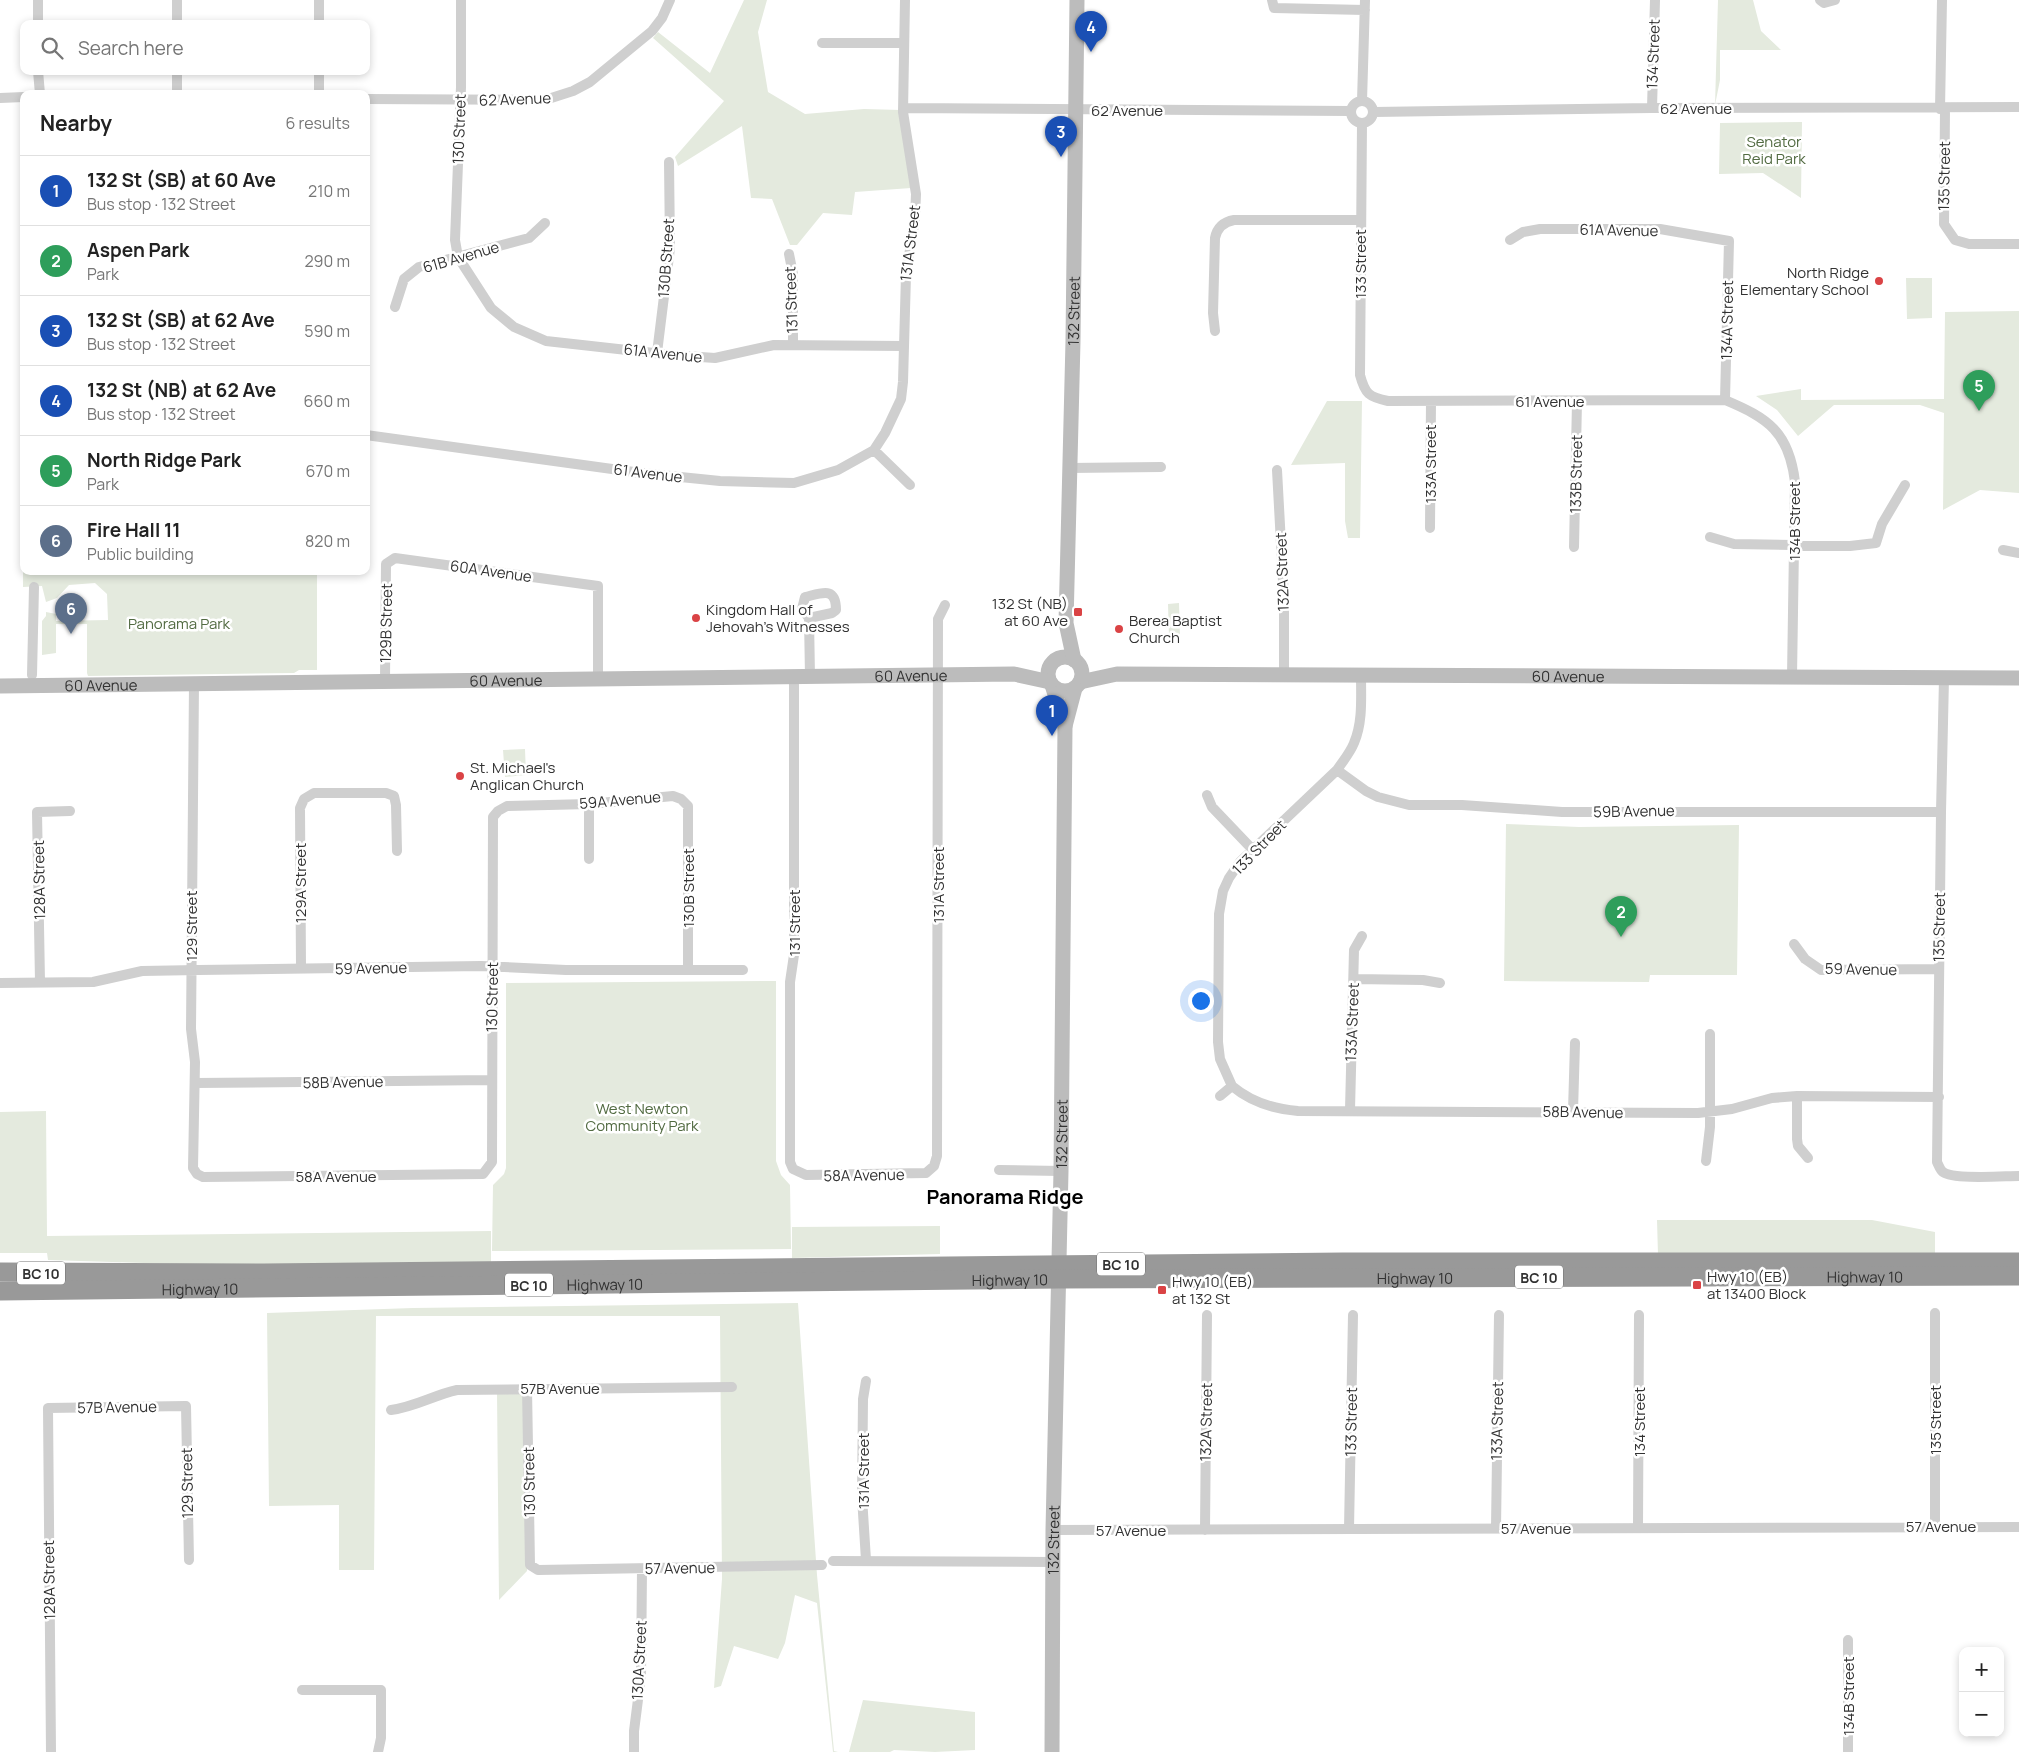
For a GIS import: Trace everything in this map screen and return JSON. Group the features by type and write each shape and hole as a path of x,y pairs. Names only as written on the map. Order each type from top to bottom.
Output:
{"highway":[{"name":"Highway 10","path":"0,1291 1680,1261 2019,1262"},
{"name":"Highway 10","path":"0,1272 1059,1271 2019,1276"}],"street":[{"path":"38,0 38,20"},
{"path":"177,0 177,20"},
{"path":"319,0 319,20"},
{"name":"130 Street","path":"458,257 455,240 461,100 461,0"},
{"name":"62 Avenue","path":"370,99 546,100 573,92 590,82 652,30 662,18 670,0"},
{"name":"131A Street","path":"874,450 885,433 901,399 906,275 915,218 916,194 904,108 905,0"},
{"name":"132 Street","path":"1076,661 1066,623 1077,0"},
{"name":"134 Street","path":"1652,108 1655,0"},
{"path":"1820,0 1824,3 1835,0"},
{"name":"135 Street","path":"1942,0 1944,224 1955,240 1969,244 2019,244"},
{"path":"1273,4 1365,5 1362,101"},
{"path":"822,43 904,43"},
{"path":"38,75 40,90"},
{"path":"177,75 177,90"},
{"path":"319,75 319,90"},
{"path":"0,98 20,97"},
{"path":"1362,101 1369,103 1374,112 1369,121 1362,123 1353,119 1351,111 1355,103 1362,101"},
{"name":"62 Avenue","path":"904,108 1351,111"},
{"name":"62 Avenue","path":"1374,112 1652,108 2019,108"},
{"name":"133 Street","path":"1362,123 1360,375 1364,388 1369,395 1375,398"},
{"name":"130B Street","path":"657,354 670,248 669,162"},
{"path":"1215,331 1213,313 1214,244 1216,233 1221,226 1234,220 1360,220"},
{"name":"61B Avenue","path":"394,307 404,279 419,267 529,238 545,223"},
{"name":"61A Avenue","path":"1510,240 1522,232 1540,229 1660,229 1729,241"},
{"name":"134A Street","path":"1725,400 1729,241"},
{"name":"131 Street","path":"789,254 793,274 793,345"},
{"name":"61A Avenue","path":"458,257 490,308 514,327 546,340 657,354 715,358 774,345 904,346"},
{"name":"61 Avenue","path":"1375,398 1431,401 1725,400"},
{"name":"134B Street","path":"1725,400 1751,411 1768,422 1779,434 1792,461 1794,482 1792,677"},
{"name":"133A Street","path":"1430,528 1431,401"},
{"name":"133B Street","path":"1574,547 1577,401"},
{"name":"61 Avenue","path":"370,436 641,473 720,481 794,483 838,470 874,450"},
{"path":"874,450 910,485"},
{"path":"1069,468 1161,467"},
{"name":"132A Street","path":"1277,470 1284,599 1284,675"},
{"path":"1710,537 1734,544 1850,546 1876,543 1882,524 1905,486"},
{"path":"2004,550 2019,553"},
{"name":"60A Avenue","path":"386,564 394,558 598,586 598,680"},
{"name":"129B Street","path":"385,681 386,564"},
{"path":"32,675 34,587"},
{"name":"131A Street","path":"934,1166 937,1156 938,619 945,605"},
{"path":"809,618 810,677"},
{"name":"132 Street","path":"1052,662 1066,623"},
{"path":"1063,657 1076,661 1082,672 1078,685 1070,691 1060,691 1051,684 1048,673 1052,662 1063,657"},
{"name":"60 Avenue","path":"1076,661 1117,674"},
{"name":"60 Avenue","path":"0,686 938,676 1014,674 1052,662"},
{"name":"60 Avenue","path":"1014,674 1051,684"},
{"name":"60 Avenue","path":"1078,685 1117,674 2019,678"},
{"name":"133 Street","path":"1232,1086 1220,1059 1218,1042 1220,906 1223,891 1240,862 1337,770 1353,745 1357,736 1360,716 1361,675"},
{"name":"131 Street","path":"793,1168 790,1153 790,982 794,955 794,677"},
{"name":"135 Street","path":"1944,678 1937,1162 1944,1174 1962,1177 2019,1176"},
{"name":"129 Street","path":"193,1168 195,1083 191,1029 191,970 194,683"},
{"name":"132 Street","path":"1051,684 1065,726"},
{"name":"132 Street","path":"1052,1752 1053,1530 1061,1171 1065,726 1078,685"},
{"name":"59B Avenue","path":"1337,770 1366,791 1378,797 1408,804 1462,805 1570,812 1941,812"},
{"name":"129A Street","path":"300,968 300,808 304,799 314,793 386,793 394,796 396,805 396,851"},
{"path":"1207,795 1212,807 1253,850"},
{"name":"59A Avenue","path":"494,817 498,811 507,806 590,804 673,796 681,799 688,806"},
{"path":"590,804 590,859"},
{"name":"130B Street","path":"688,806 688,970"},
{"name":"128A Street","path":"40,982 37,812 70,811"},
{"name":"130 Street","path":"483,1174 492,1162 494,817"},
{"name":"133A Street","path":"1350,1110 1354,950 1362,936"},
{"name":"59 Avenue","path":"1794,944 1805,959 1821,970 1939,969"},
{"name":"59 Avenue","path":"0,982 93,982 142,971 300,968 492,966 566,970 743,970"},
{"path":"1354,979 1422,980 1440,983"},
{"path":"1706,1161 1710,1112 1710,1034"},
{"path":"1572,1111 1575,1043"},
{"name":"58B Avenue","path":"195,1083 492,1080"},
{"path":"1220,1096 1232,1086"},
{"name":"58B Avenue","path":"1232,1086 1242,1095 1256,1102 1280,1109 1710,1112 1732,1109 1772,1098 1797,1096 1939,1097"},
{"path":"1797,1096 1798,1146 1808,1158"},
{"name":"58A Avenue","path":"793,1168 806,1175 872,1175 926,1173 934,1166"},
{"name":"58A Avenue","path":"193,1168 197,1174 203,1177 483,1174"},
{"path":"999,1170 1061,1171"},
{"name":"135 Street","path":"1935,1313 1935,1526"},
{"name":"132A Street","path":"1205,1530 1207,1315"},
{"name":"133 Street","path":"1349,1529 1353,1315"},
{"name":"133A Street","path":"1496,1528 1499,1315"},
{"name":"134 Street","path":"1638,1528 1639,1315"},
{"name":"131A Street","path":"866,1381 863,1399 862,1497 866,1560"},
{"name":"57B Avenue","path":"391,1410 414,1405 457,1390 732,1387"},
{"name":"130 Street","path":"527,1388 530,1565 538,1570"},
{"name":"129 Street","path":"186,1406 189,1560"},
{"name":"57B Avenue","path":"48,1408 186,1406"},
{"name":"128A Street","path":"48,1408 50,1752"},
{"name":"57 Avenue","path":"1053,1530 2019,1527"},
{"path":"833,1561 1053,1562"},
{"name":"57 Avenue","path":"538,1570 822,1565"},
{"name":"130A Street","path":"634,1752 634,1731 641,1676 642,1569"},
{"name":"134B Street","path":"1848,1640 1848,1752"},
{"path":"302,1690 381,1690 378,1752"}],"green space":[{"path":"744,0 767,0 758,32 768,92 805,114 864,109 901,110 911,188 855,192 852,215 823,213 797,245 790,245 772,199 751,198 742,126 678,166 675,157 724,101 653,38 658,32 710,73"},
{"path":"1718,0 1753,0 1761,31 1781,50 1720,50 1720,80 1715,105"},
{"name":"Senator Reid Park","path":"1802,122 1801,198 1763,173 1719,174 1720,123"},
{"path":"1906,278 1932,278 1932,318 1907,319"},
{"path":"2019,311 2019,493 1980,490 1943,510 1944,413 1920,405 1834,405 1798,436 1777,410 1756,396 1801,389 1801,400 1944,399 1945,312"},
{"path":"1327,401 1362,401 1360,538 1348,538 1345,521 1345,463 1291,465"},
{"name":"Panorama Park","path":"23,575 317,575 317,670 299,670 294,673 88,676 87,624 56,624 56,653 42,655 42,621 46,616 46,612 56,614 56,621 108,620 107,594 95,583 69,585 57,598 46,602 42,586 23,587"},
{"path":"1179,603 1180,637 1169,637 1168,604"},
{"path":"525,749 526,775 505,777 503,750"},
{"path":"1506,824 1579,827 1739,825 1737,975 1650,975 1649,982 1504,981"},
{"name":"West Newton Community Park","path":"776,981 776,1161 781,1175 790,1185 791,1249 492,1251 493,1185 504,1174 506,1168 506,983"},
{"path":"46,1111 47,1236 491,1231 491,1263 209,1265 48,1260 47,1253 0,1253 0,1112"},
{"path":"1657,1220 1872,1220 1935,1232 1935,1257 1658,1255"},
{"path":"940,1226 940,1254 792,1258 792,1227"},
{"path":"798,1303 817,1575 834,1751 838,1752 833,1752 817,1603 795,1595 785,1643 778,1659 734,1646 721,1686 714,1688 722,1579 720,1316 376,1316 374,1570 339,1570 339,1505 269,1506 267,1313 413,1308"},
{"path":"497,1392 525,1392 527,1403 527,1571 499,1600"},
{"path":"863,1700 975,1712 975,1750 849,1752"}],"place":[{"name":"132 St (NB) at 62 Ave","path":"1091,52"},
{"name":"132 St (SB) at 62 Ave","path":"1061,157"},
{"name":"North Ridge Elementary School","path":"1879,281"},
{"name":"North Ridge Park","path":"1979,411"},
{"name":"132 St (NB) at 60 Ave","path":"1078,612"},
{"name":"Kingdom Hall of Jehovah's Witnesses","path":"696,618"},
{"name":"Berea Baptist Church","path":"1119,629"},
{"name":"Fire Hall 11","path":"71,634"},
{"name":"132 St (SB) at 60 Ave","path":"1052,736"},
{"name":"St. Michael's Anglican Church","path":"460,776"},
{"name":"Aspen Park","path":"1621,937"},
{"name":"Hwy 10 (EB) at 13400 Block","path":"1697,1285"},
{"name":"Hwy 10 (EB) at 132 St","path":"1162,1290"}],"district":[{"name":"Panorama Ridge","path":"1005,1196"}]}
